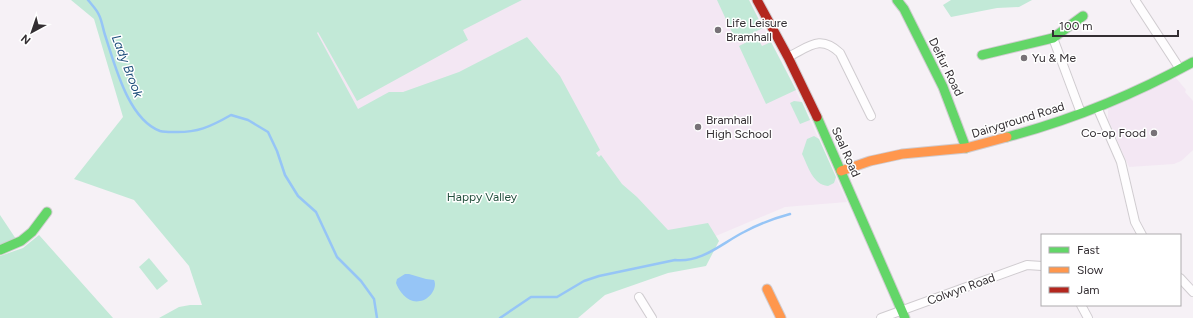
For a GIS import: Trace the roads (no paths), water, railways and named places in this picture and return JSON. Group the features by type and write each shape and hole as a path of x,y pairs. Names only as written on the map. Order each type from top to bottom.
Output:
{"street":[{"name":"Seal Road","path":"757,0 788,57 841,171 903,314"},
{"name":"Delfur Road","path":"898,0 943,87 958,122 966,148"},
{"path":"1135,0 1180,69"},
{"path":"982,55 1053,38 1083,16"},
{"path":"1053,38 1081,113"},
{"path":"788,57 819,42 826,43 833,47 840,53 871,116"},
{"name":"Dairyground Road","path":"841,171 870,161 902,154 966,148 1022,133 1097,107 1193,62"},
{"path":"1097,107 1121,162 1135,222 1141,234"},
{"path":"0,250 21,241 32,232 47,212"},
{"name":"Colwyn Road","path":"881,318 903,314 1027,265 1041,266"},
{"path":"1181,279 1193,292"},
{"path":"767,289 781,318"},
{"path":"639,297 652,318"},
{"path":"1082,306 1088,318"}],"water":[{"path":"405,274 434,280 434,290 427,298 423,300 412,301 408,299 399,290 396,283 397,279"}],"waterway":[{"name":"Lady Brook","path":"88,0 100,17 113,61 124,90 139,115 149,125 160,131 182,132 210,126 231,115 248,120 268,132 277,151 285,175 298,196 316,212 337,257 361,281 374,299 377,318"},
{"path":"500,318 531,297 557,297 584,281 599,276 675,260 694,258 711,251 750,229 790,214"}],"place":[{"name":"Life Leisure Bramhall","path":"718,30"},
{"name":"Yu & Me","path":"1024,58"},
{"name":"Bramhall High School","path":"698,127"},
{"name":"Co-op Food","path":"1154,133"}],"park label":[{"name":"Happy Valley","path":"482,197"}]}
